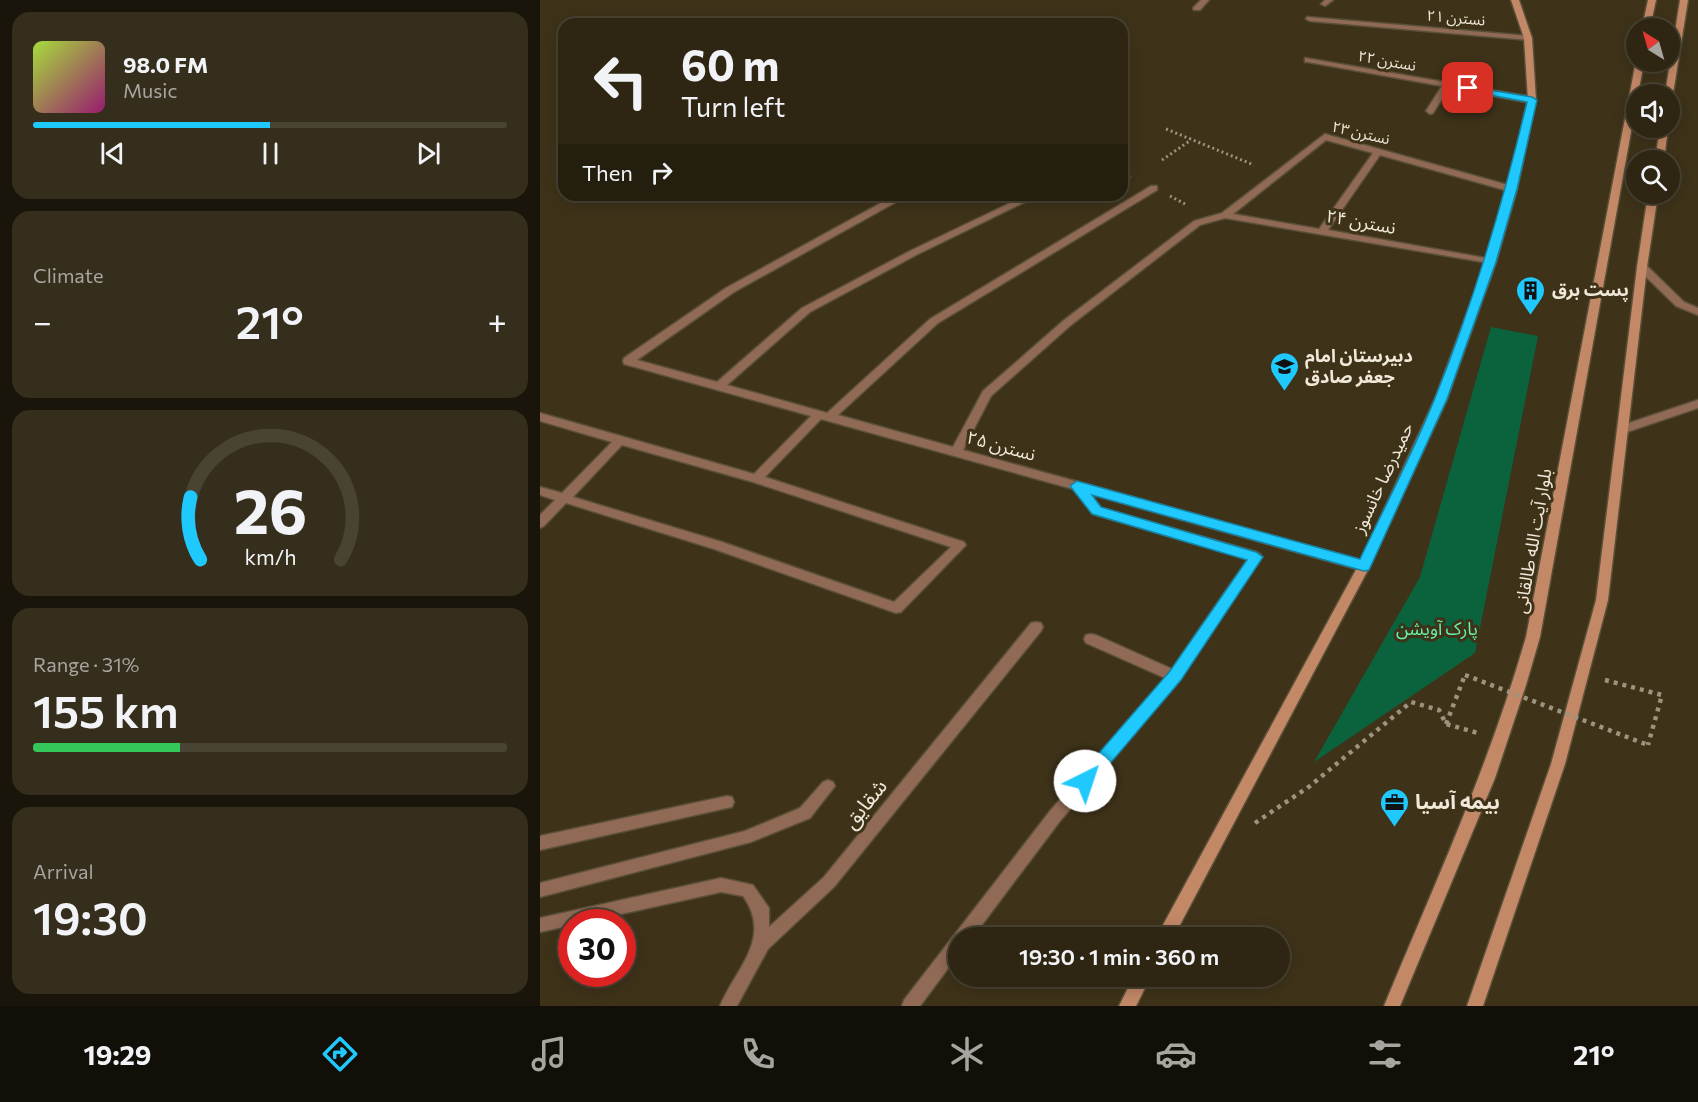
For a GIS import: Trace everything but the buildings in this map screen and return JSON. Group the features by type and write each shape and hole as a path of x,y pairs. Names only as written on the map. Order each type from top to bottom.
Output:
{"main road":[{"name":"حمیدرضا خانسوز","path":"1170,927 1364,566 1441,399 1491,262 1512,189 1532,100 1528,38 1514,0"},
{"path":"1648,18 1652,0"},
{"path":"1671,84 1684,0"},
{"name":"بلوار آیت الله طالقانی","path":"1392,1006 1502,740 1521,685 1533,637 1638,72"},
{"path":"1475,1006 1554,776 1602,600 1651,204"},
{"path":"1127,1006 1137,987"}],"street":[{"path":"1197,8 1205,0"},
{"name":"نسترن ۲۱","path":"1310,19 1528,38"},
{"name":"نسترن ۲۲","path":"1308,60 1532,100"},
{"path":"1430,111 1447,85"},
{"name":"نسترن ۲۳","path":"1225,215 1325,137 1512,189"},
{"path":"1322,232 1378,152"},
{"path":"756,479 824,415 934,321 1154,188"},
{"name":"نسترن ۲۵","path":"892,201 730,290 628,361 1364,566"},
{"path":"719,386 806,310 915,252 1021,201"},
{"path":"956,452 987,394 1067,322 1197,223 1225,215"},
{"name":"نسترن ۲۴","path":"1225,215 1491,262"},
{"path":"1642,267 1680,304 1698,312"},
{"path":"1624,429 1698,404"},
{"path":"540,417 756,479 960,544 896,608 718,545 540,491"},
{"path":"540,524 620,441"},
{"path":"970,927 1055,816 1175,676 1256,557 1097,511 1077,486"},
{"name":"شقایق","path":"728,1006 762,944 829,882 1036,627"},
{"path":"1091,639 1175,676"},
{"path":"540,890 746,837 805,813 828,786"},
{"path":"540,843 727,802"},
{"path":"540,925 721,885 748,890 761,908 762,944"},
{"path":"910,1006 948,956"}],"path":[{"path":"1166,129 1276,175"},
{"path":"1162,160 1191,139"},
{"path":"1310,786 1411,702 1439,710 1446,724 1465,675 1648,744 1662,695 1582,674"}],"green space":[{"name":"پارک آویشن","path":"1491,327 1538,336 1475,653 1314,762 1420,577"}],"place":[{"name":"پست برق","path":"1531,316"},
{"name":"دبیرستان امام جعفر صادق","path":"1284,392"},
{"name":"بیمه آسیا","path":"1394,828"}],"route":[{"path":"1085,781 1175,676 1256,557 1097,511 1077,486 1364,566 1441,399 1491,262 1512,189 1532,100 1468,88"}]}
